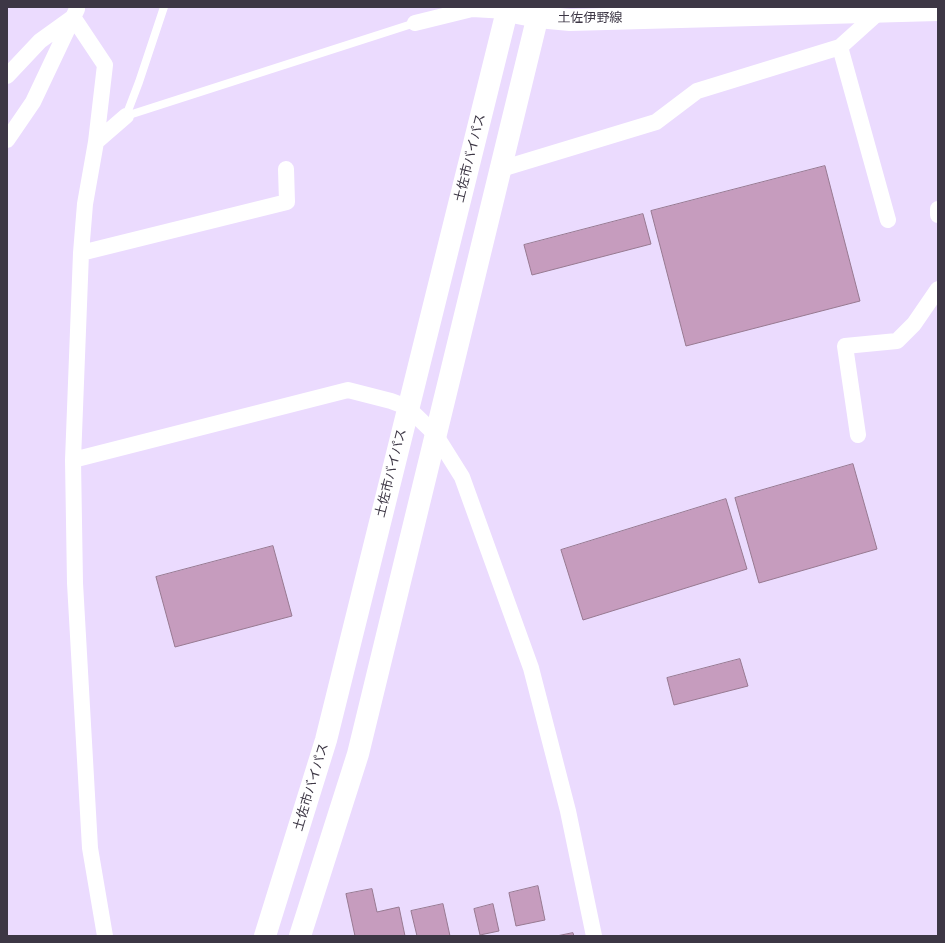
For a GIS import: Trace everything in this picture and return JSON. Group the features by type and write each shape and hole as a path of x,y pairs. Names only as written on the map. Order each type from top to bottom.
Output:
{"main road":[{"name":"土佐伊野線","path":"507,9 539,12 570,20 737,11 938,10"},
{"name":"土佐市バイパス","path":"266,936 326,740 407,407 507,9"},
{"path":"300,936 358,754 539,12"}],"street":[{"path":"415,23 472,9 507,9"},
{"path":"501,169 656,122 697,91 840,47 889,10"},
{"path":"7,76 40,41 76,12"},
{"path":"7,140 33,102 76,12"},
{"path":"76,12 105,65 96,142 85,204 81,253 73,460 75,583 90,848 105,936"},
{"path":"840,47 888,220"},
{"path":"96,142 126,116"},
{"path":"81,253 287,202 286,169"},
{"path":"938,208 938,215"},
{"path":"858,436 845,346 897,341 914,324 938,289"},
{"path":"73,460 348,390 391,401 407,407 435,434 462,477 531,668 568,811 594,936"}],"lane":[{"path":"126,116 164,7"},
{"path":"126,116 415,23"}],"building":[{"path":"825,166 860,301 686,346 651,211"},
{"path":"643,214 651,244 532,275 524,245"},
{"path":"853,464 877,549 759,583 735,498"},
{"path":"726,499 747,569 583,620 561,550"},
{"path":"273,546 292,616 175,647 156,577"},
{"path":"740,659 748,686 674,705 667,678"},
{"path":"538,886 545,920 516,926 509,893"},
{"path":"372,889 377,912 399,907 405,936 355,936 346,894"},
{"path":"443,904 450,936 417,936 411,911"},
{"path":"493,904 499,931 480,935 474,909"},
{"path":"573,933 574,936 557,936"}]}
